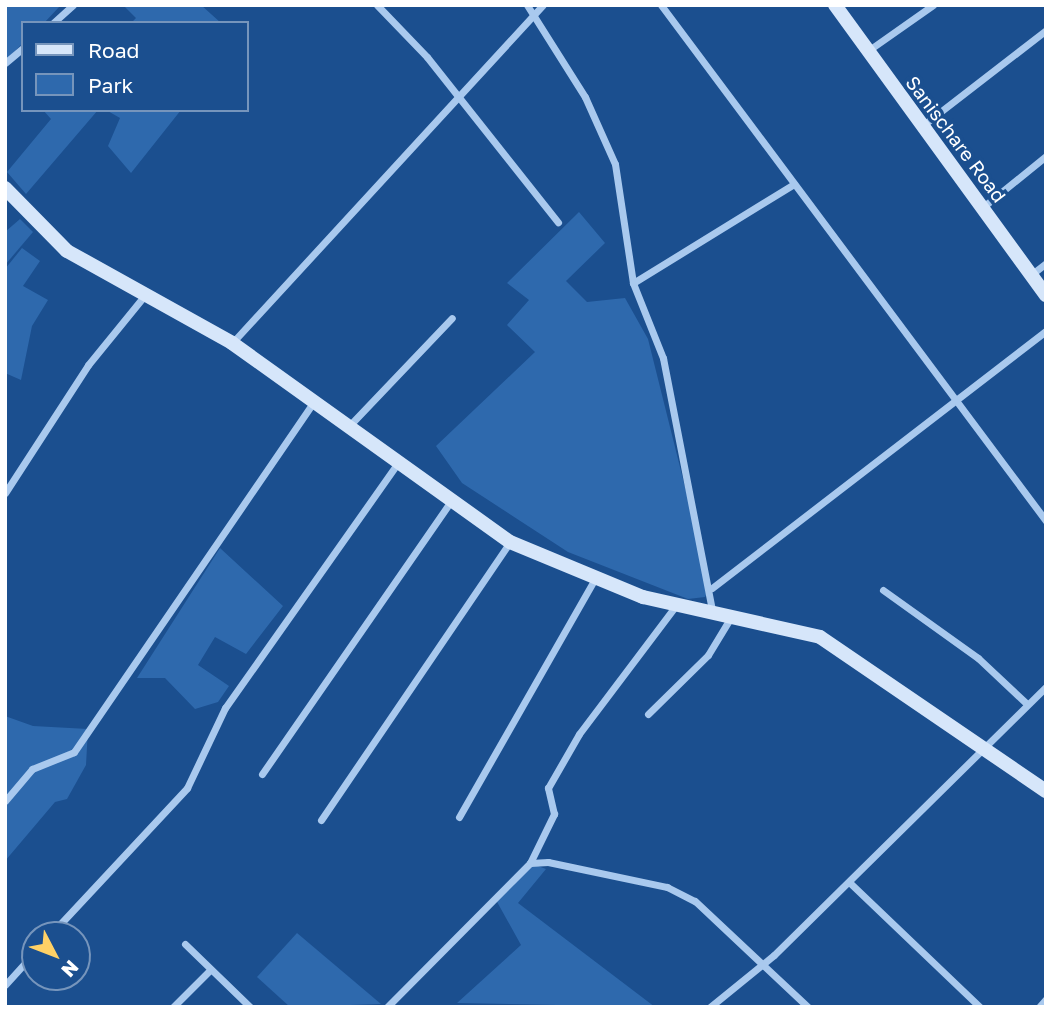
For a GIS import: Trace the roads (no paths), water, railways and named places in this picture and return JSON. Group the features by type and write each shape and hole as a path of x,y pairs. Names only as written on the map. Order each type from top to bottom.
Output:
{"street":[{"path":"55,21 73,5"},
{"path":"377,5 427,57 458,103 558,222"},
{"path":"527,5 532,20 585,97 615,164 634,283 663,358 712,588 712,610"},
{"path":"232,343 458,103 543,5"},
{"path":"661,5 1046,521"},
{"name":"Sanischare Road","path":"835,5 869,50 920,127 983,206 1046,295"},
{"path":"869,50 933,5"},
{"path":"920,127 1046,30"},
{"path":"5,63 21,50"},
{"path":"983,206 1046,156"},
{"path":"634,283 794,184"},
{"path":"5,188 67,251 232,343 349,426 449,504 510,542 594,580 678,604 733,614 820,637 1046,790"},
{"path":"1032,274 1046,263"},
{"path":"5,494 88,365 144,296"},
{"path":"349,426 452,318"},
{"path":"712,588 1046,331"},
{"path":"5,801 32,769 74,752 314,401"},
{"path":"63,921 187,788 225,708 398,463"},
{"path":"262,774 449,504"},
{"path":"321,820 510,542"},
{"path":"459,817 594,580"},
{"path":"883,590 978,658 1027,704"},
{"path":"387,1007 530,863 554,814 548,788 579,733 678,604"},
{"path":"648,714 708,655 733,614"},
{"path":"710,1007 764,964 849,882 981,747 1046,687"},
{"path":"530,863 667,887 695,901 808,1007"},
{"path":"849,882 979,1007"},
{"path":"185,944 250,1007"},
{"path":"5,985 21,967"},
{"path":"173,1007 210,970"},
{"path":"1038,1007 1046,999"}]}
